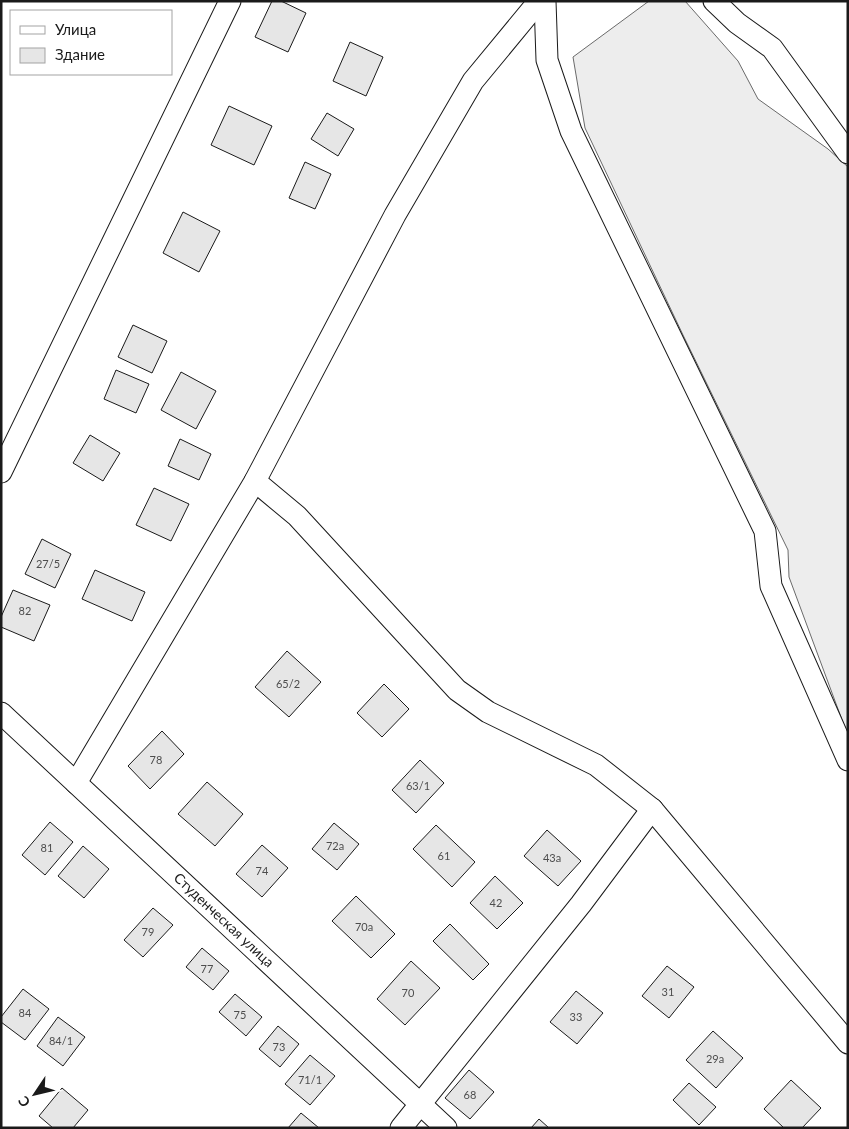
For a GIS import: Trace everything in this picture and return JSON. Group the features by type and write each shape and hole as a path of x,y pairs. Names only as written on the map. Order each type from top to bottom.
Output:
{"street":[{"path":"1,472 230,1"},
{"path":"76,783 256,481 395,215 473,81 540,1"},
{"path":"545,1 546,60 570,131 764,531 771,586 848,760"},
{"path":"714,1 737,23 772,48 848,153"},
{"path":"256,481 297,516 457,690 488,712 596,765 652,809 848,1043"},
{"name":"Студенческая улица","path":"1,713 446,1128"},
{"path":"401,1128 581,904 652,809"}],"shaded area":[{"path":"649,1 685,1 738,61 758,99 828,149 848,167 848,736 789,577 788,550 585,128 573,57"}],"building":[{"path":"272,1 281,1 306,13 288,52 255,37"},
{"path":"350,42 383,57 366,96 333,81"},
{"path":"229,106 272,126 254,165 211,145"},
{"path":"327,113 354,129 338,156 311,139"},
{"path":"305,162 331,174 315,209 289,198"},
{"path":"183,212 220,231 199,272 163,253"},
{"path":"133,325 167,341 152,373 118,357"},
{"path":"116,370 149,384 136,413 104,399"},
{"path":"181,372 216,391 196,429 161,410"},
{"path":"90,435 120,453 103,481 73,463"},
{"path":"180,439 211,454 199,480 168,466"},
{"path":"154,488 189,504 171,541 136,525"},
{"path":"42,539 71,554 55,588 25,574"},
{"path":"95,570 145,592 132,621 82,599"},
{"path":"13,590 50,605 34,641 1,627 1,617"},
{"path":"287,651 321,682 289,717 255,687"},
{"path":"384,684 409,709 382,737 357,713"},
{"path":"162,731 184,754 150,789 128,766"},
{"path":"420,760 444,783 416,813 392,790"},
{"path":"207,782 243,814 215,846 178,814"},
{"path":"50,822 73,842 45,875 22,855"},
{"path":"334,823 359,844 337,870 312,849"},
{"path":"436,825 475,862 452,887 413,849"},
{"path":"547,830 581,861 558,886 524,856"},
{"path":"262,845 288,868 262,897 236,874"},
{"path":"83,846 109,869 84,898 58,876"},
{"path":"495,876 523,903 497,929 470,903"},
{"path":"356,896 395,934 371,958 332,921"},
{"path":"153,908 173,925 143,957 124,940"},
{"path":"450,924 489,964 473,980 433,941"},
{"path":"202,948 229,971 213,990 186,967"},
{"path":"411,961 440,988 405,1025 377,999"},
{"path":"667,966 694,987 669,1018 642,996"},
{"path":"23,989 49,1009 25,1040 1,1022 1,1017"},
{"path":"576,991 603,1013 577,1044 550,1022"},
{"path":"235,994 262,1017 246,1036 219,1012"},
{"path":"58,1017 85,1037 63,1066 37,1046"},
{"path":"278,1026 299,1044 280,1067 259,1049"},
{"path":"713,1031 743,1058 716,1088 686,1060"},
{"path":"310,1055 335,1076 310,1105 285,1084"},
{"path":"469,1070 494,1092 470,1119 445,1098"},
{"path":"791,1080 821,1108 802,1128 784,1128 764,1109"},
{"path":"689,1083 716,1107 699,1125 673,1100"},
{"path":"62,1088 88,1110 73,1128 53,1128 39,1116"},
{"path":"301,1113 319,1128 288,1128"},
{"path":"539,1119 549,1128 531,1128"}]}
